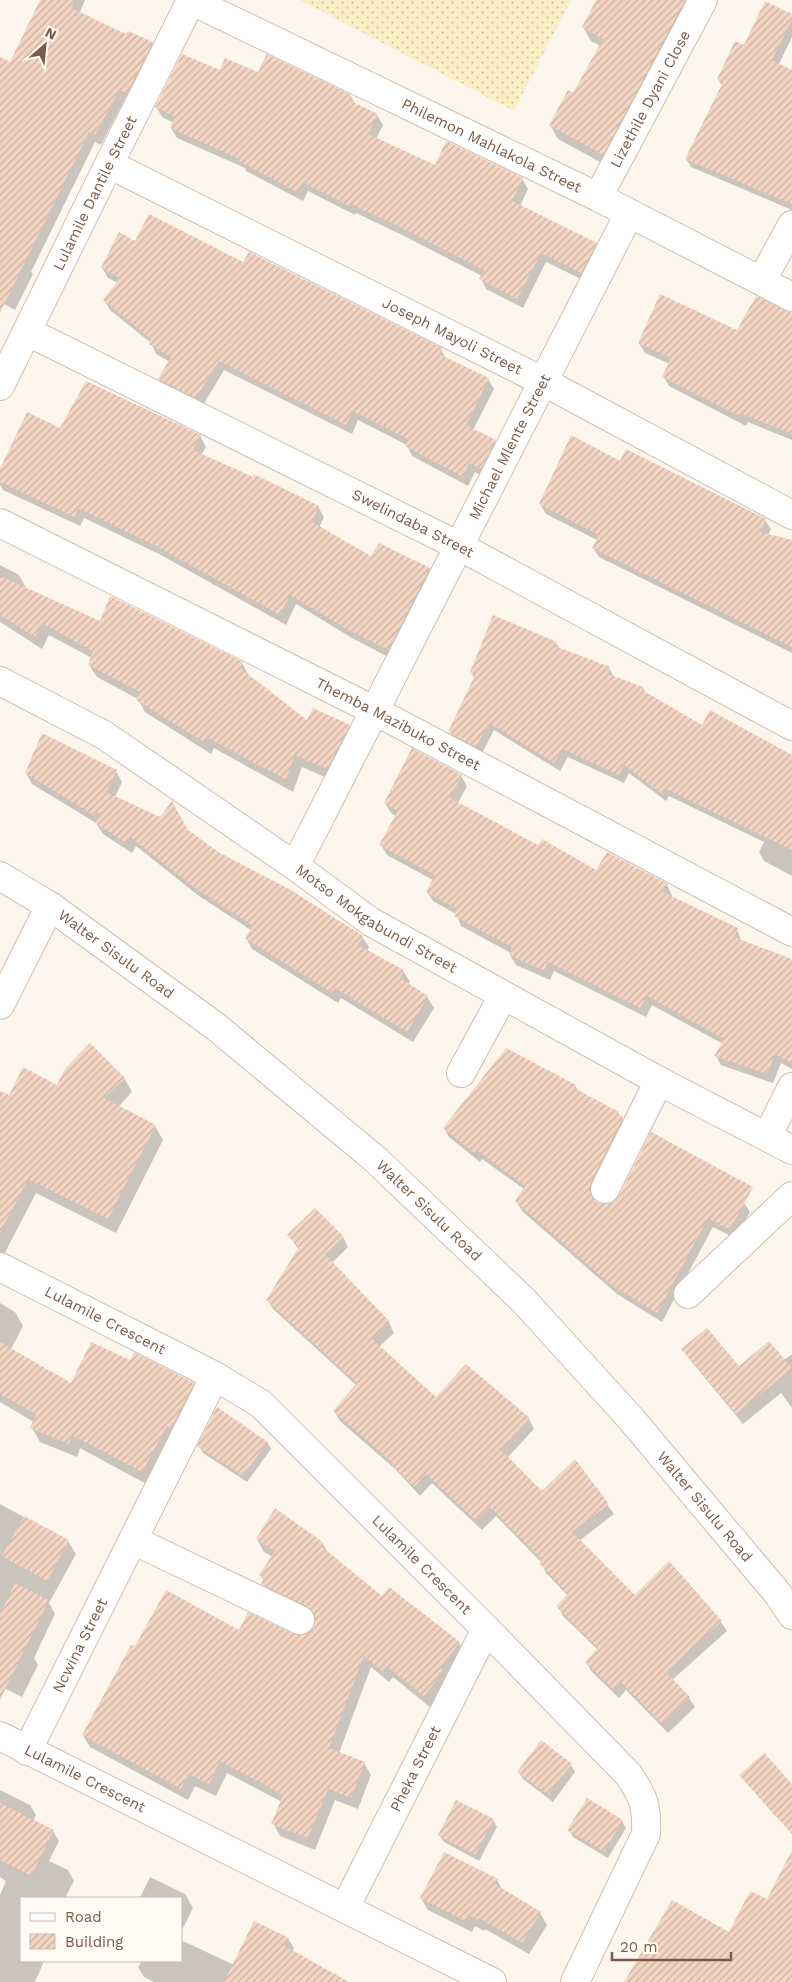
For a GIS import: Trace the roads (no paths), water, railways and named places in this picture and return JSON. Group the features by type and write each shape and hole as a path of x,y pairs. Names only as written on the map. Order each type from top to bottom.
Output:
{"street":[{"name":"Philemon Mahlakola Street","path":"191,0 598,197 792,297"},
{"name":"Lulamile Dantile Street","path":"0,386 191,0"},
{"name":"Lizethile Dyani Close","path":"598,197 703,0"},
{"name":"Joseph Mayoli Street","path":"109,164 544,382 792,515"},
{"name":"Michael Mlente Street","path":"295,866 629,214"},
{"path":"762,280 792,224"},
{"name":"Swelindaba Street","path":"28,332 459,546 792,726"},
{"name":"Themba Mazibuko Street","path":"0,524 375,711 792,932"},
{"name":"Motso Mokgabundi Street","path":"0,680 104,735 295,866 371,922 659,1081 792,1150"},
{"name":"Walter Sisulu Road","path":"0,876 50,906 215,1026 375,1158 524,1301 632,1420 787,1598"},
{"path":"0,1005 50,906"},
{"path":"461,1073 503,996"},
{"path":"604,1189 659,1081"},
{"path":"767,1138 792,1087"},
{"path":"688,1294 792,1196"},
{"name":"Lulamile Crescent","path":"0,1267 215,1376 261,1404 628,1774 642,1793 647,1810 646,1834 575,1982"},
{"name":"Ncwina Street","path":"27,1751 215,1376"},
{"path":"133,1540 300,1620"},
{"name":"Pheka Street","path":"345,1908 486,1629"},
{"name":"Lulamile Crescent","path":"0,1736 492,1982"}]}
